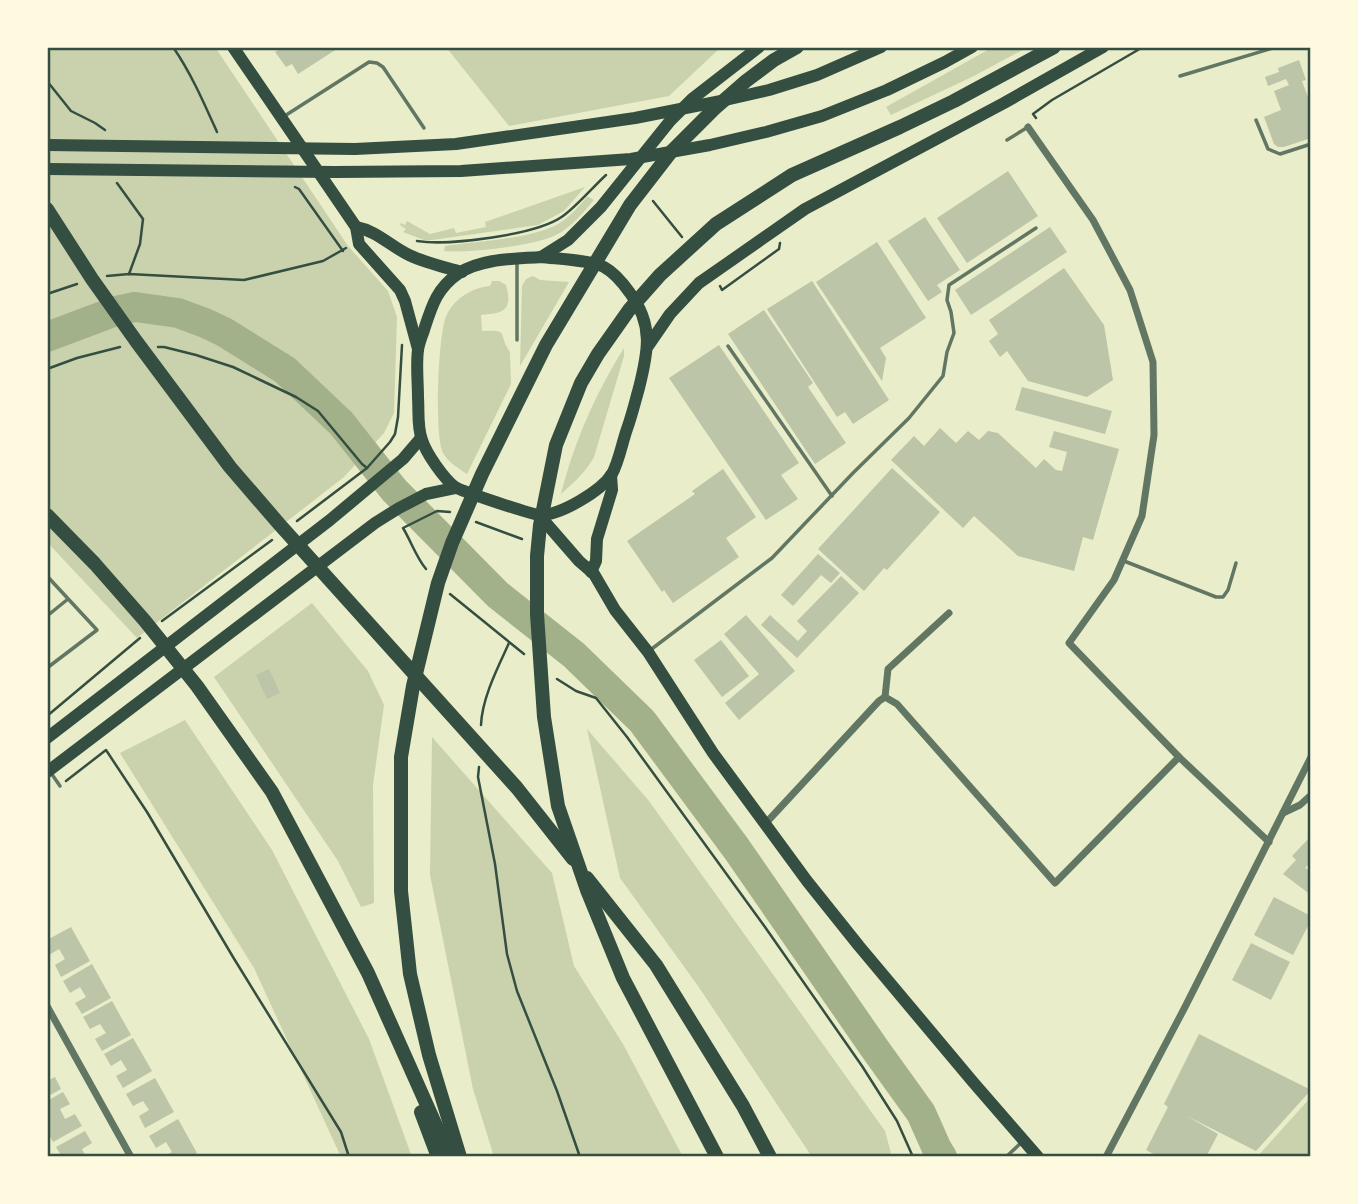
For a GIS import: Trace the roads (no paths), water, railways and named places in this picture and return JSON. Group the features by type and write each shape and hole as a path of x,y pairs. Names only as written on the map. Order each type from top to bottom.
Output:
{"highway":[{"path":"460,1157 429,1055 410,974 401,891 401,757 413,686 435,594 452,543 482,474 546,345 630,205 671,152 714,108 774,60 797,47"},
{"path":"717,1157 623,978 587,890 558,806 544,717 537,614 540,525 556,445 581,383 629,310 660,275 716,224 792,175 900,127 1054,47"},
{"path":"47,209 144,351 230,467 517,788 656,965 743,1106 771,1157"},
{"path":"47,515 145,621 197,686 272,792 368,973 450,1157"},
{"path":"368,973 438,1157"}],"main road":[{"path":"233,47 356,228 359,244 400,290 418,349 421,438 437,465 456,488"},
{"path":"541,257 568,240 601,207 670,121 692,99 759,47"},
{"path":"47,145 355,149 456,144 622,120 721,101 817,75 881,47"},
{"path":"47,169 461,171 631,159 710,145 822,116 887,90 972,47"},
{"path":"648,346 670,314 699,283 805,209 1103,47"},
{"path":"356,228 370,229 417,258 462,272"},
{"path":"418,349 438,293 462,272 486,262 541,257 603,266 621,281 634,297 643,316 648,346 631,416 611,475 612,490 599,530 596,561 591,572"},
{"path":"47,738 377,482 403,459 421,438"},
{"path":"539,515 577,503 594,492 611,475"},
{"path":"48,771 398,508 426,494 456,488 539,515 594,575 713,753 859,946 1038,1157"}],"street":[{"path":"1028,127 1093,220 1130,290 1153,362 1154,435 1143,516 1114,580 1069,643 1179,757 1269,842"},
{"path":"885,697 888,669 949,613"},
{"path":"885,697 897,704 1055,883 1179,757"},
{"path":"765,824 885,697"},
{"path":"1106,1157 1311,757"},
{"path":"1283,813 1300,805 1311,795"},
{"path":"47,1006 131,1157"}],"lane":[{"path":"1180,76 1276,47"},
{"path":"282,118 369,62 383,67 424,128"},
{"path":"1256,120 1268,149 1280,154 1311,144"},
{"path":"1007,140 1028,127"},
{"path":"648,652 772,558 909,418 943,376 954,333 947,300 949,285 1036,228"},
{"path":"517,259 517,340"},
{"path":"729,346 832,496"},
{"path":"1124,561 1216,597 1223,597 1228,590 1236,563"},
{"path":"47,576 97,630 47,668"},
{"path":"47,615 68,598"},
{"path":"48,771 60,786"},
{"path":"1006,1157 1024,1141"}],"waterway":[{"path":"47,337 116,311 135,307 178,313 205,323 285,370 341,423 394,490 498,595 574,655 642,721 736,848 921,1113 942,1157"}]}
